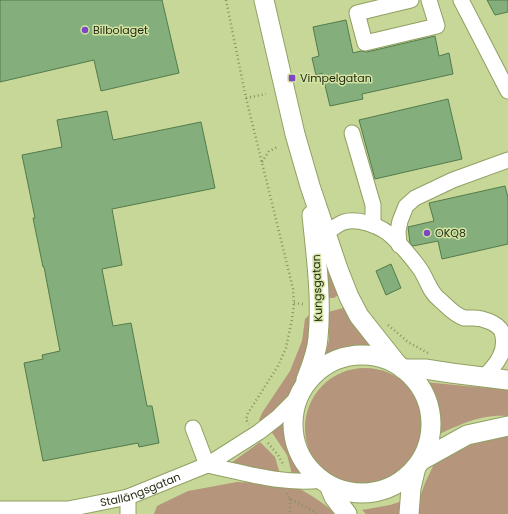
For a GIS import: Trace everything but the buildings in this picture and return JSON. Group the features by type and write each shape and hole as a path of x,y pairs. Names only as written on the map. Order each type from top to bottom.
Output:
{"main road":[{"name":"Kungsgatan","path":"264,0 295,134 310,186 338,269 359,316 400,367"},
{"name":"Kungsgatan","path":"301,392 314,360 318,339 319,305 317,266 310,186"},
{"path":"409,514 411,488 419,464 427,450 430,437 430,408 426,396 410,374 400,367 375,356 359,355 346,357 332,361 322,368 312,377 301,392 294,411 294,438 298,450 310,470 326,483 342,490 354,493 374,492 385,489 406,478 419,464 467,435 508,426"},
{"path":"400,367 508,380"},
{"path":"326,483 334,497 347,514"}],"street":[{"path":"411,0 357,13 365,44 437,26 429,0"},
{"path":"461,0 508,90"},
{"path":"352,133 373,205 373,226"},
{"path":"399,245 398,231 400,221 406,206 415,198 452,180 508,160"},
{"path":"326,233 338,225 354,221 373,226 388,233 421,270 436,297 452,312 464,318 485,320 494,324 501,331 504,341 503,353 495,366 484,377"},
{"name":"Stallängsgatan","path":"0,511 68,509 128,497 207,465 254,428 277,418 301,392"},
{"path":"193,428 207,465 285,481 326,483"},
{"path":"128,497 128,514"}],"path":[{"path":"226,0 246,98 293,289 294,303 286,348 278,366 248,413 246,420 278,455 284,466 287,494 290,499 290,514"},
{"path":"246,98 266,94"},
{"path":"262,162 269,151 278,147"},
{"path":"384,321 398,335 408,342 428,353 434,354"},
{"path":"243,429 254,428"},
{"path":"290,499 316,514"}],"shaded area":[{"path":"328,249 341,293 334,298 325,298"},
{"path":"351,306 370,345 325,355 329,340 328,312"},
{"path":"315,313 303,370 290,396 265,426 259,420 262,413 290,371 302,341 305,319 310,314"},
{"path":"365,368 388,372 408,385 421,405 425,428 421,451 408,471 388,484 365,488 342,484 322,471 309,451 305,428 309,405 322,385 342,372"},
{"path":"425,382 508,389 508,416 488,417 470,421 435,436"},
{"path":"284,422 301,479 293,478 287,455 271,431"},
{"path":"508,436 508,514 414,514 425,483 435,462 467,440"},
{"path":"260,442 275,457 280,474 231,463"},
{"path":"237,482 276,483 291,486 312,496 336,514 154,514 157,506 188,491"},
{"path":"406,500 405,514 366,514 362,510 390,505"}],"place":[{"name":"Bilbolaget","path":"85,30"},
{"name":"Vimpelgatan","path":"292,78"},
{"name":"OKQ8","path":"427,233"}]}
